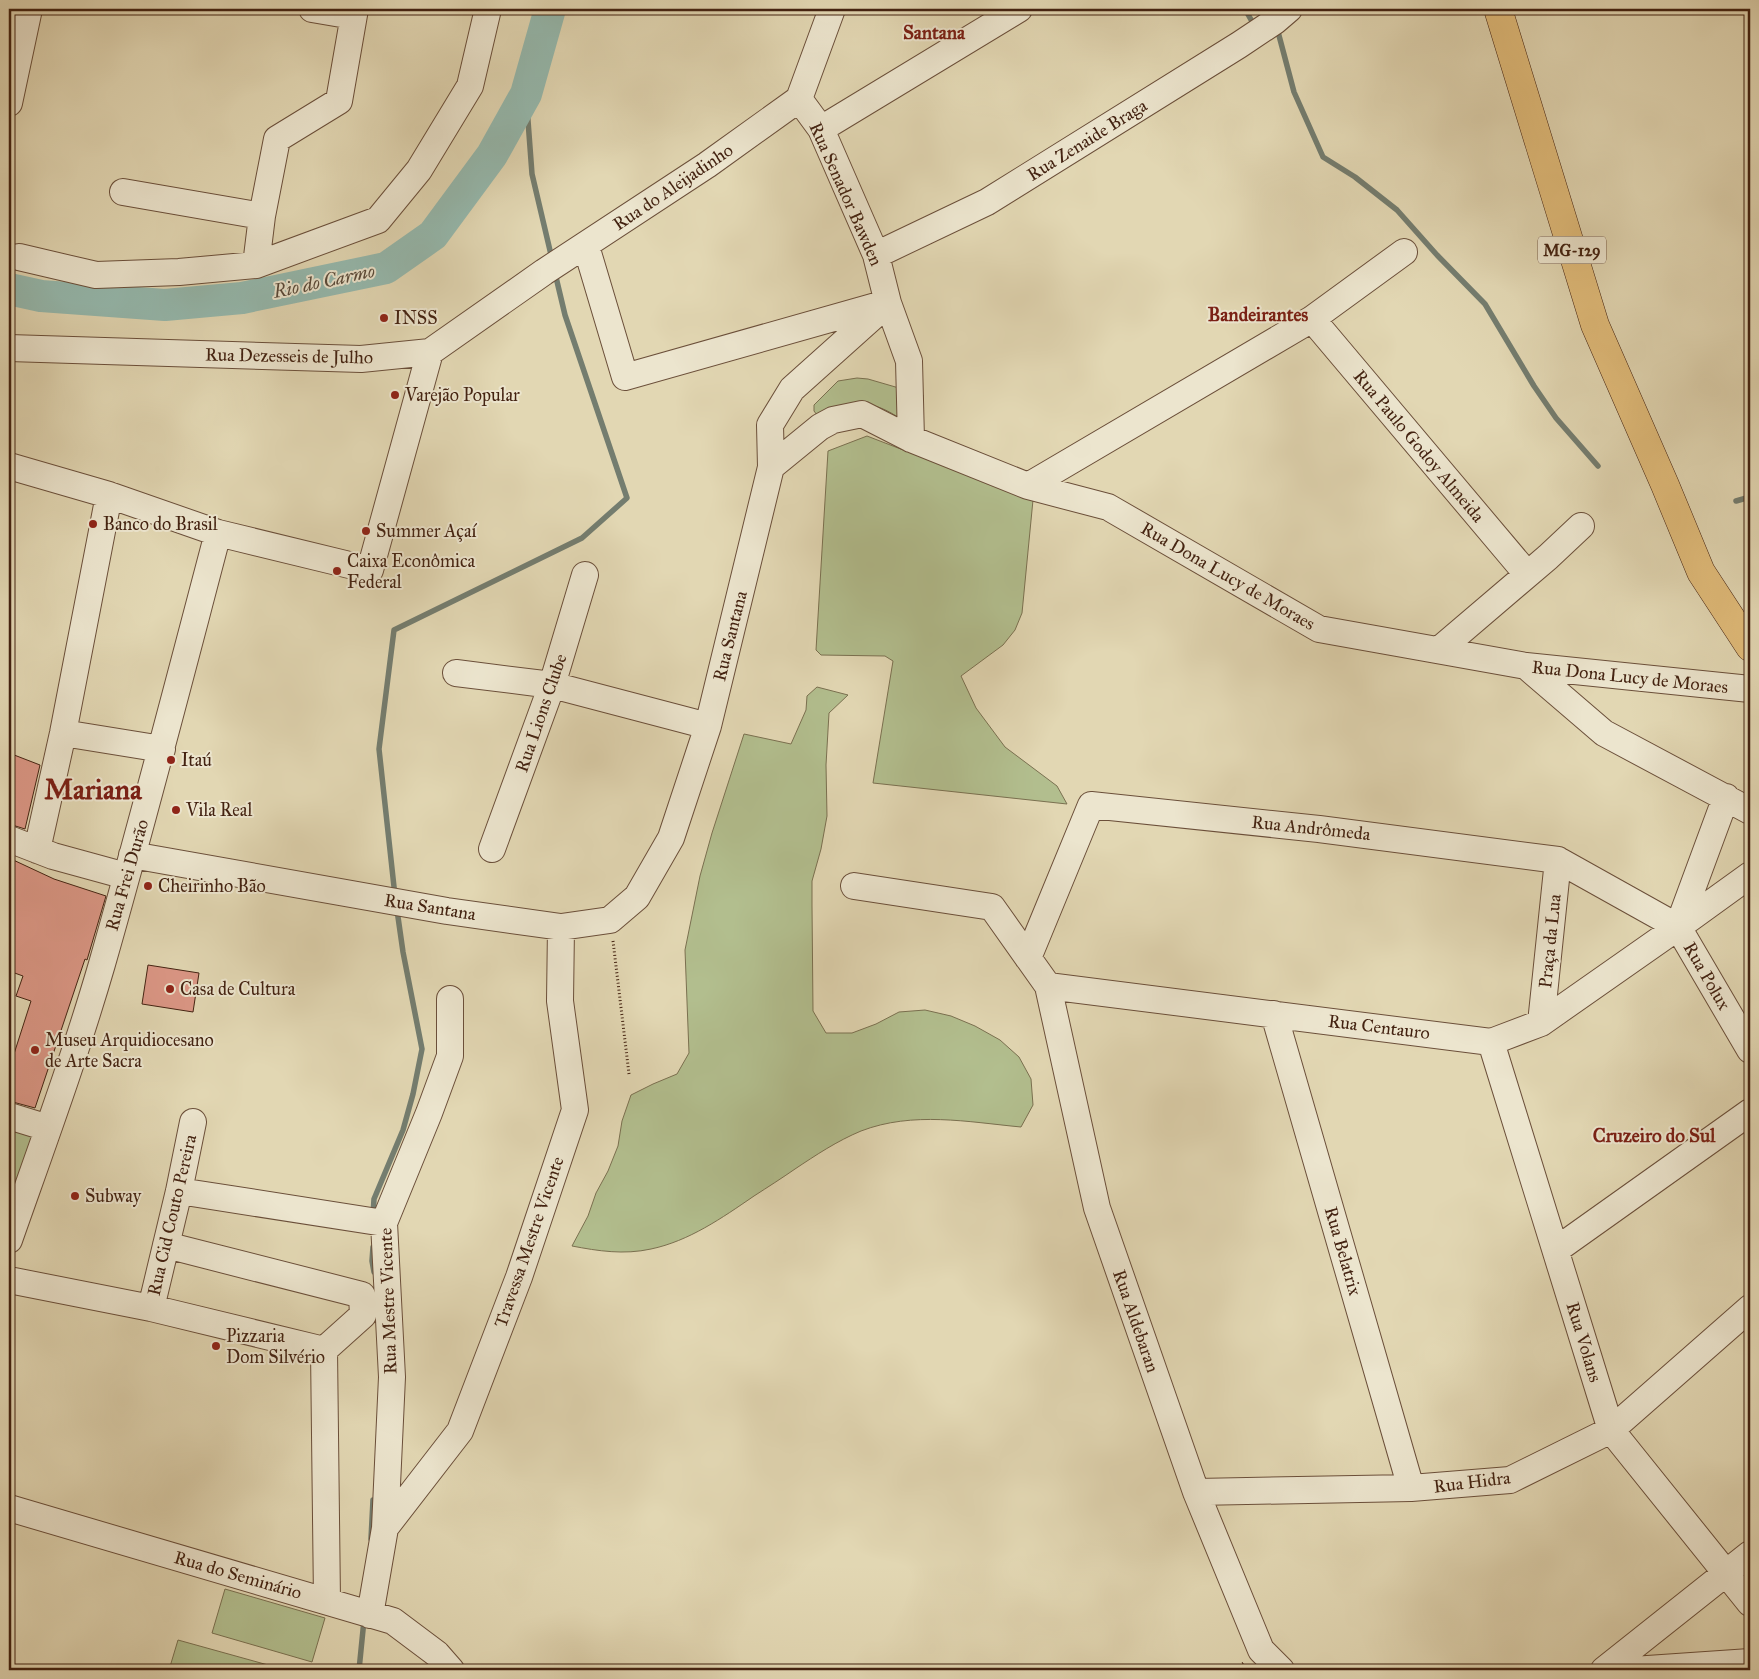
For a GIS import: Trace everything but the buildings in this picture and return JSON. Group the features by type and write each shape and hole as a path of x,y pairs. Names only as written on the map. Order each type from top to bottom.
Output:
{"main road":[{"name":"MG-129","path":"1498,9 1595,325 1701,572 1750,647"}],"street":[{"path":"9,103 29,9"},
{"path":"256,265 262,216 277,139 339,101 354,13 312,9"},
{"path":"18,257 96,275 179,272 256,265 378,220 419,170 470,86 488,9"},
{"path":"799,99 832,9"},
{"path":"822,129 1019,9"},
{"name":"Rua Zenaide Braga","path":"876,255 987,202 1239,46 1289,9"},
{"name":"Rua Senador Bawden","path":"799,99 822,129 876,255 888,303 909,361 911,439"},
{"name":"Rua do Aleijadinho","path":"565,259 707,165 799,99"},
{"path":"123,192 262,216"},
{"path":"1028,486 1312,319 1404,252"},
{"path":"565,259 625,377 888,303"},
{"name":"Rua Dezesseis de Julho","path":"9,348 361,359 430,352 565,259"},
{"name":"Rua Santana","path":"9,839 68,860 369,897 447,911 561,927 610,920 637,897 671,838 708,726 771,467 770,425 792,388 888,303"},
{"name":"Rua Paulo Godoy Almeida","path":"1312,319 1527,574"},
{"path":"9,466 109,495 218,533 370,570 430,352"},
{"name":"Rua Dona Lucy de Moraes","path":"771,467 820,427 833,420 862,414 911,439 1028,486 1108,507 1319,629 1526,666 1750,689"},
{"path":"37,850 109,495"},
{"path":"1439,650 1548,557 1581,526"},
{"name":"Rua Frei Durão","path":"9,1240 102,965 162,749 218,533"},
{"name":"Rua Lions Clube","path":"492,849 552,685 585,575"},
{"path":"1526,666 1604,733 1750,811"},
{"path":"456,673 552,685 708,726"},
{"path":"62,733 162,749"},
{"path":"1678,927 1726,797"},
{"name":"Rua Andrômeda","path":"1028,958 1091,805 1319,829 1558,860 1678,927"},
{"name":"Praça da Lua","path":"1541,1023 1558,860"},
{"name":"Rua Centauro","path":"1048,986 1491,1042 1541,1023 1750,875"},
{"name":"Rua Aldebaran","path":"854,886 992,907 1048,986 1096,1208 1196,1492 1261,1650 1281,1670"},
{"name":"Travessa Mestre Vicente","path":"384,1528 460,1431 519,1277 575,1110 560,1001 561,927"},
{"name":"Rua Polux","path":"1678,927 1750,1050"},
{"name":"Rua Mestre Vicente","path":"359,1611 384,1528 392,1377 384,1223 430,1113 450,1056 450,999"},
{"name":"Rua Belatrix","path":"1274,1014 1411,1488"},
{"name":"Rua Volans","path":"1491,1042 1611,1430 1750,1603"},
{"path":"1556,1250 1750,1112"},
{"path":"9,1116 48,1128"},
{"name":"Rua Cid Couto Pereira","path":"151,1308 179,1191 193,1122"},
{"path":"179,1191 384,1223"},
{"path":"166,1245 362,1295 363,1315 324,1350"},
{"path":"9,1280 151,1308 324,1350"},
{"name":"Rua Hidra","path":"1196,1492 1411,1488 1510,1480 1611,1430 1750,1308"},
{"path":"324,1350 359,1611"},
{"name":"Rua do Seminário","path":"9,1508 359,1611 437,1654 451,1670"},
{"path":"1604,1670 1726,1575 1750,1554"},
{"path":"1633,1670 1750,1662"}],"path":[{"path":"610,920 629,1074"}],"green space":[{"path":"857,378 868,379 923,395 923,414 910,426 886,410 876,406 856,405 817,415 814,411 814,405 838,381"},
{"path":"867,436 1033,500 1022,613 1015,630 1003,645 961,676 976,708 1005,747 1057,786 1067,804 873,783 893,661 885,656 821,655 816,650 828,451"},
{"path":"817,687 848,695 829,713 826,765 827,816 821,849 812,881 813,1011 826,1033 852,1033 876,1024 899,1012 925,1010 951,1016 975,1026 1000,1040 1019,1057 1031,1079 1033,1105 1021,1127 961,1121 921,1120 900,1121 861,1131 819,1153 705,1228 665,1245 641,1251 621,1252 572,1246 588,1216 596,1193 608,1171 618,1146 622,1121 631,1095 677,1074 689,1053 685,950 700,876 744,734 791,744 806,710 807,696"},
{"path":"9,1127 45,1140 9,1229"},
{"path":"225,1589 325,1618 312,1662 212,1633"},
{"path":"178,1640 286,1670 169,1670"}],"waterway":[{"name":"Rio do Carmo","path":"9,289 41,296 165,305 242,298 386,268 433,235 492,155 526,94 550,9"},
{"path":"1245,9 1254,25 1256,25"},
{"path":"1277,28 1294,92 1323,157 1355,177 1397,210 1437,255 1485,304 1534,386 1556,418 1598,466"},
{"path":"526,94 532,174 552,259"},
{"path":"395,896 379,749 394,630 582,538 627,498 565,315 555,273"},
{"path":"1736,501 1750,497"},
{"path":"373,1215 374,1199 403,1130 413,1094 422,1049 403,952 397,910"},
{"path":"373,1247 372,1261 374,1272"},
{"path":"371,1539 373,1500"},
{"path":"359,1670 364,1620"}],"place":[{"name":"INSS","path":"384,318"},
{"name":"Varejão Popular","path":"395,395"},
{"name":"Banco do Brasil","path":"93,524"},
{"name":"Summer Açaí","path":"366,531"},
{"name":"Caixa Econômica Federal","path":"337,571"},
{"name":"Itaú","path":"171,760"},
{"name":"Vila Real","path":"176,810"},
{"name":"Cheirinho Bão","path":"148,886"},
{"name":"Casa de Cultura","path":"170,989"},
{"name":"Museu Arquidiocesano de Arte Sacra","path":"35,1050"},
{"name":"Subway","path":"75,1196"},
{"name":"Pizzaria Dom Silvério","path":"216,1346"}],"district":[{"name":"Santana","path":"934,32"},
{"name":"Bandeirantes","path":"1258,314"},
{"name":"Mariana","path":"93,789"},
{"name":"Cruzeiro do Sul","path":"1654,1135"}]}
